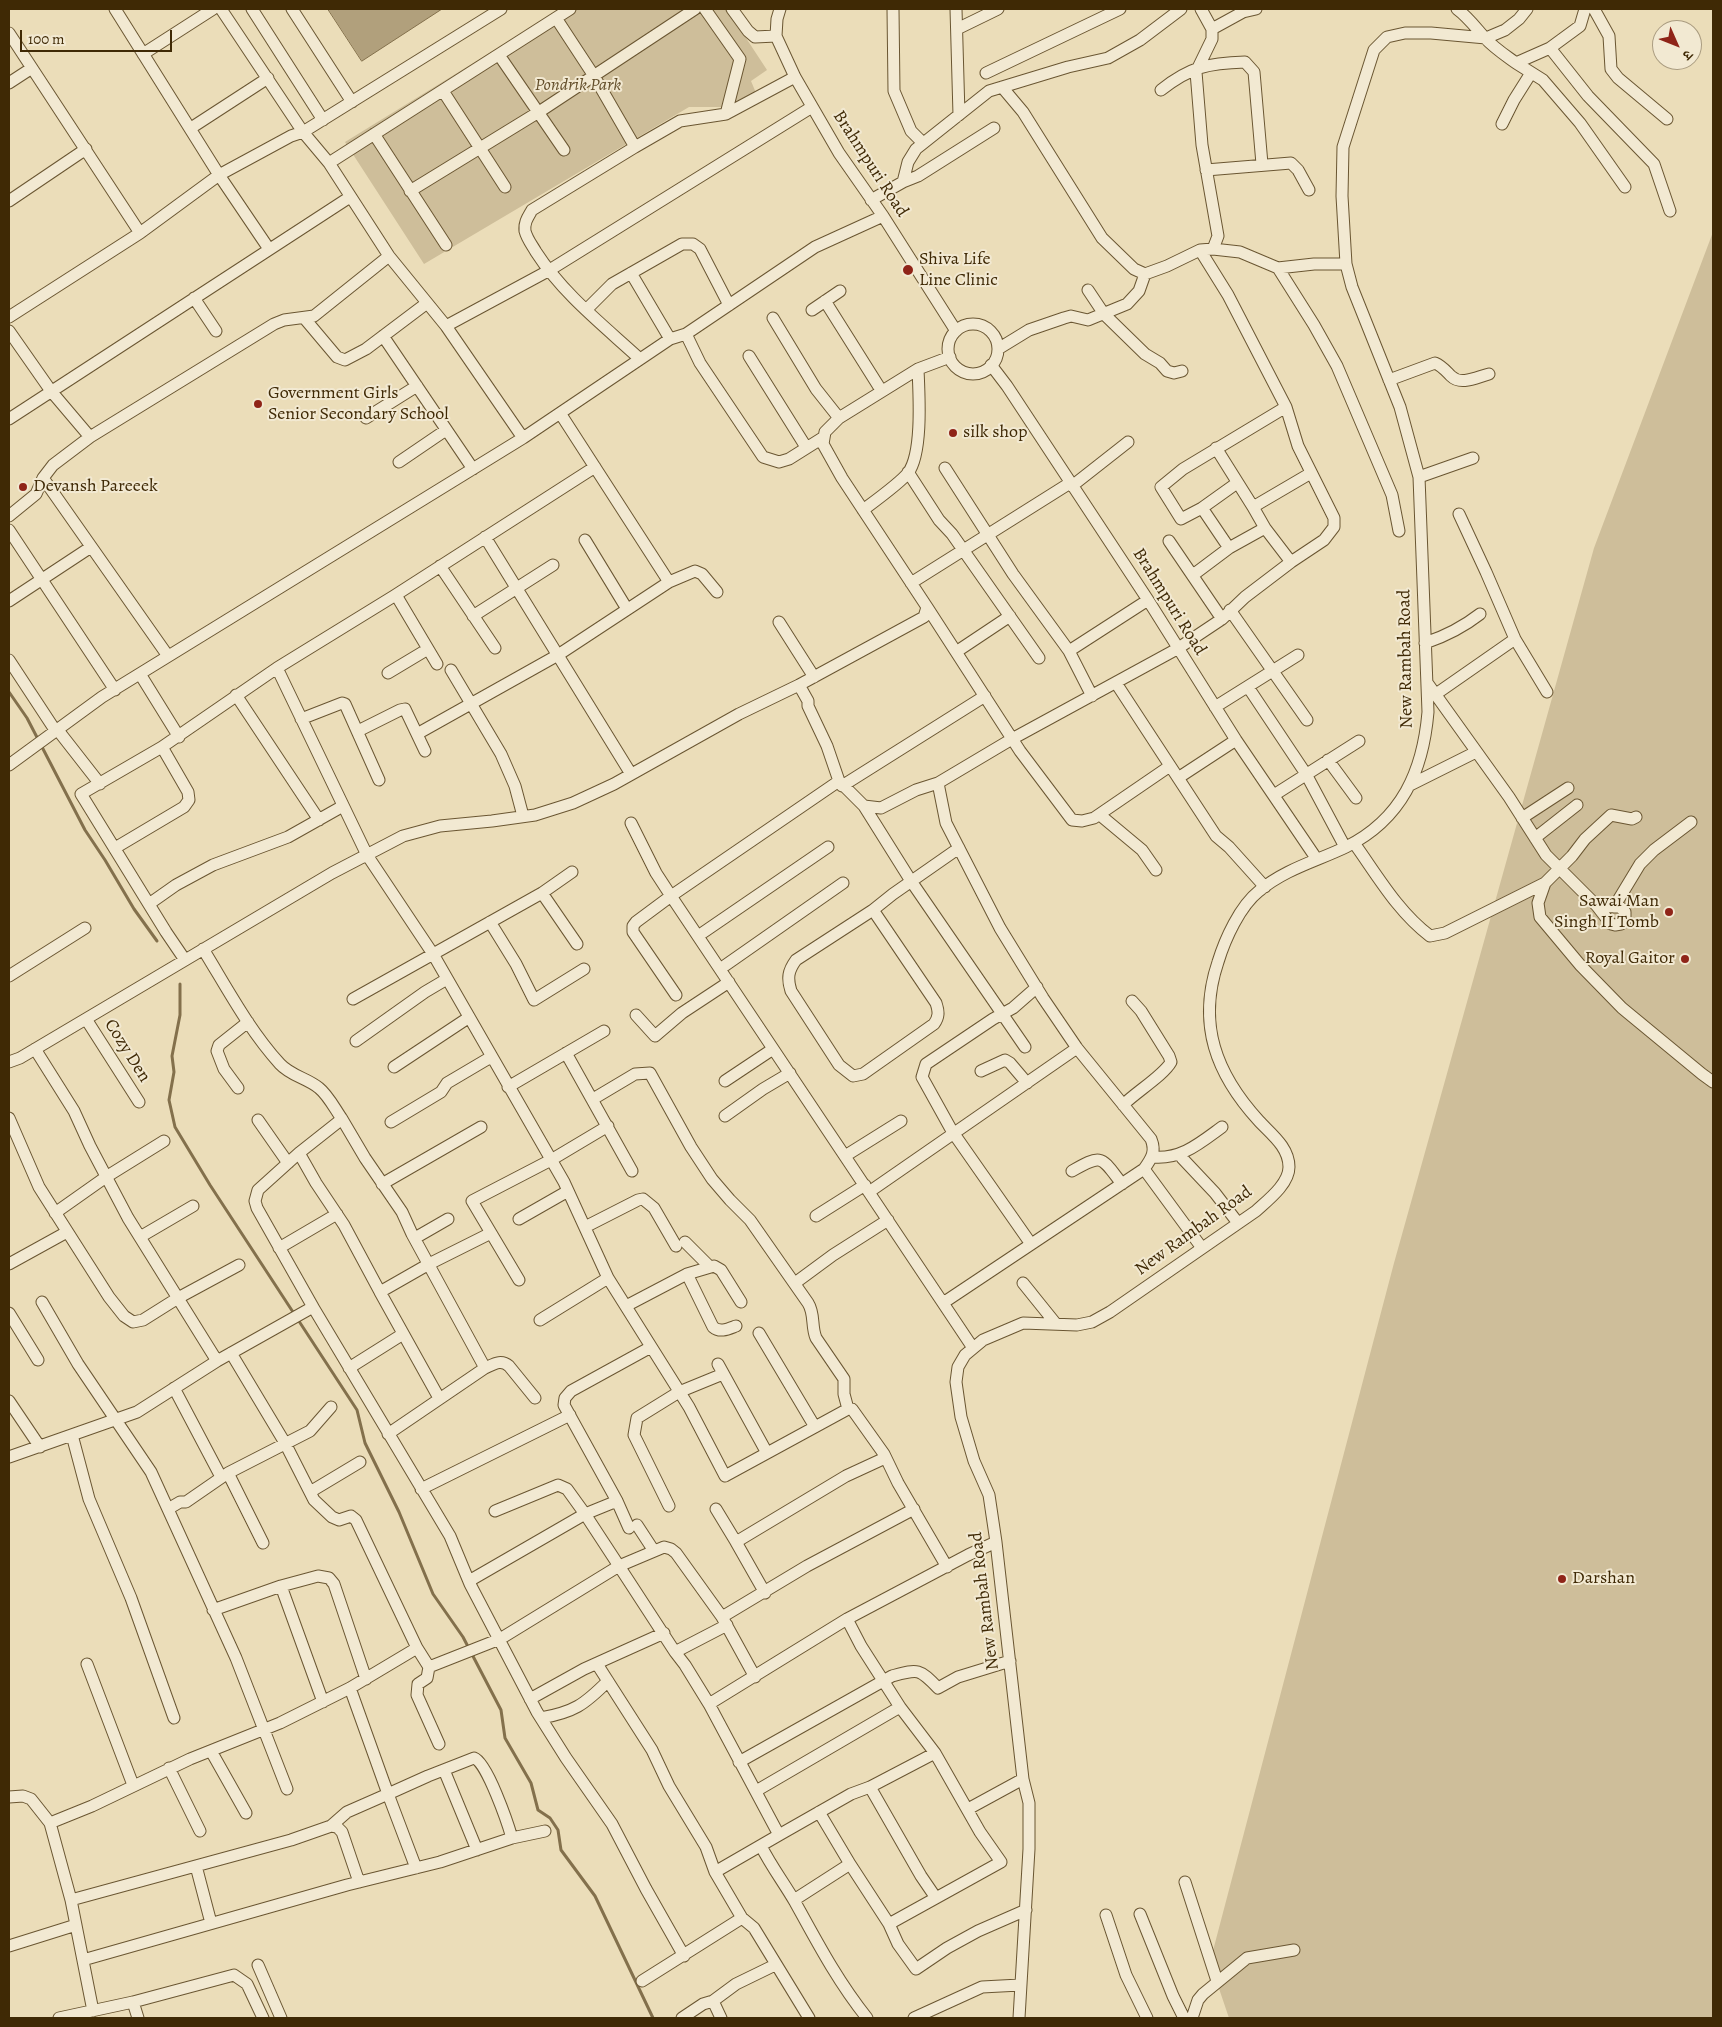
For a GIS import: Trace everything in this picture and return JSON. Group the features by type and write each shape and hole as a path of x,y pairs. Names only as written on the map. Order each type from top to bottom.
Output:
{"street":[{"path":"142,54 214,9"},
{"path":"221,9 304,132 329,163 389,256 446,326 523,438"},
{"path":"252,9 323,120"},
{"path":"292,9 352,102"},
{"path":"9,318 140,232 219,175 291,136 304,132 501,9"},
{"path":"329,163 570,9"},
{"path":"410,191 539,112 695,9"},
{"path":"705,9 740,59 726,114"},
{"path":"732,9 748,31 755,36 776,36"},
{"path":"768,9 778,14"},
{"path":"892,9 894,91 911,131 923,143"},
{"path":"956,9 959,115"},
{"path":"957,29 998,9"},
{"path":"986,74 1120,9"},
{"path":"903,182 908,162 916,149 989,92 1068,67 1108,58 1140,40 1181,9"},
{"path":"1201,9 1212,28 1212,39 1196,72 1206,170 1218,236 1213,249"},
{"path":"1212,28 1243,12 1256,9"},
{"path":"1457,9 1486,38 1516,63 1543,80 1580,123 1606,163 1625,187"},
{"path":"1486,38 1505,30 1527,9"},
{"path":"1516,63 1550,48 1580,26 1585,9"},
{"path":"1594,9 1609,36 1612,69 1618,78 1667,119"},
{"path":"117,10 142,54 191,128 219,175 269,249"},
{"name":"Brahmpuri Road","path":"778,14 776,36 812,108 839,153 883,216 956,331"},
{"path":"556,18 594,76 635,147"},
{"path":"9,33 140,232"},
{"name":"New Rambah Road","path":"1019,2018 1030,1804 1023,1779 989,1495 974,1461 961,1418 956,1382 958,1367 965,1355 983,1340 1023,1323 1077,1325 1092,1322 1110,1312 1256,1211 1275,1193 1288,1176 1290,1166 1286,1151 1234,1090 1222,1067 1210,1035 1211,986 1225,940 1242,911 1257,892 1276,878 1316,858 1350,845 1380,823 1400,802 1416,772 1426,740 1428,712 1419,477 1400,407 1352,287 1346,264 1342,196 1343,147 1374,50 1387,37 1405,33 1431,33 1486,38"},
{"path":"1550,48 1588,96 1654,164 1670,211"},
{"path":"499,55 564,150"},
{"path":"1161,90 1178,76 1200,66 1245,62 1254,72 1262,164"},
{"path":"9,83 32,68"},
{"path":"1502,124 1514,100 1532,73"},
{"path":"640,359 586,310 548,271 528,239 526,220 532,210 680,121 726,114 795,77"},
{"path":"191,128 268,78"},
{"path":"1002,87 1023,112 1102,238 1134,269 1145,274 1168,266 1200,250 1213,249 1240,252 1278,268 1314,264 1346,264"},
{"path":"443,91 505,187"},
{"path":"446,326 548,271 812,108"},
{"path":"871,200 918,176 994,128"},
{"path":"374,134 446,245"},
{"path":"9,202 86,150"},
{"path":"1206,170 1291,163 1298,170 1309,190"},
{"path":"9,419 350,196"},
{"path":"9,765 53,732 115,690 523,438 670,339 686,334 815,247 883,216"},
{"path":"586,310 612,284 682,244 693,244 700,249 729,304"},
{"path":"864,806 881,808 916,790 938,783 1012,739 1177,649 1222,619 1230,610 1291,562 1324,540 1334,527 1334,518 1298,446 1286,407 1228,295 1200,250"},
{"path":"9,516 36,494 43,478 53,465 90,437 274,324 284,320 314,316 389,256"},
{"path":"1278,268 1337,366 1392,495 1399,531"},
{"path":"631,273 670,339"},
{"path":"998,349 1029,330 1071,316 1088,320 1127,304 1139,291 1145,274"},
{"path":"1088,290 1104,314 1145,354 1160,363 1167,371 1174,373 1182,371"},
{"path":"812,310 840,291"},
{"path":"194,298 216,331"},
{"path":"825,301 881,390"},
{"path":"306,318 337,357 344,360 366,349 427,303"},
{"path":"773,318 816,389 838,418"},
{"path":"974,324 983,326 991,332 996,340 998,349 991,366 976,373 968,373 954,364 950,357 949,343 956,331 964,326 974,324"},
{"path":"9,331 51,391 90,437"},
{"path":"686,334 700,363 763,458 779,462 789,459 824,437"},
{"path":"384,336 473,469"},
{"path":"749,356 806,447"},
{"path":"950,357 918,369 838,418 825,432 823,444 863,510 1012,739 1072,820 1082,821 1100,815 1170,766"},
{"path":"1389,380 1435,363 1442,366 1454,379 1460,381 1489,374"},
{"name":"Brahmpuri Road","path":"991,366 1007,386 1148,600 1177,649 1236,740 1316,858"},
{"path":"863,510 908,472 916,451 920,413 918,369"},
{"path":"366,418 417,386"},
{"path":"1237,483 1202,508 1181,519 1161,487 1183,469 1286,407"},
{"path":"560,413 669,582"},
{"path":"399,462 446,430"},
{"path":"911,583 1071,485 1128,442"},
{"path":"1216,448 1265,528 1291,562"},
{"path":"1419,477 1473,458"},
{"path":"182,962 149,904 81,794 179,737 236,695 277,668 396,595 595,467"},
{"path":"945,468 987,535 1069,652 1092,696"},
{"path":"908,472 939,520 952,534 1039,658"},
{"path":"1253,507 1311,472"},
{"path":"43,478 168,656"},
{"path":"1202,508 1230,548"},
{"path":"1459,514 1515,639 1547,692"},
{"path":"1193,575 1230,548 1265,528"},
{"path":"9,530 115,690"},
{"path":"486,537 631,774"},
{"path":"585,540 626,609"},
{"path":"1169,541 1222,619"},
{"path":"9,601 91,547"},
{"path":"472,616 553,565"},
{"path":"440,566 495,648"},
{"path":"418,734 558,655 669,582 695,571 702,574 717,592"},
{"path":"396,595 437,664"},
{"path":"1069,652 1148,600"},
{"path":"9,1062 35,1049 332,873 403,836 440,826 523,816 573,803 631,774 739,714 800,685 916,622 924,617 928,608"},
{"path":"1230,610 1307,720"},
{"path":"1424,643 1447,636 1480,614"},
{"path":"956,652 1010,616"},
{"path":"779,622 814,677"},
{"path":"1436,694 1515,639"},
{"path":"388,673 428,649"},
{"path":"1215,707 1298,655"},
{"path":"9,660 53,732 100,784"},
{"path":"277,668 367,855 433,954 490,1057 568,1190 608,1278 679,1392 725,1476 848,1409 852,1409 886,1458 898,1483 948,1567"},
{"path":"451,670 473,704 505,762 515,786 523,816"},
{"path":"140,674 179,737"},
{"path":"1116,683 1216,836 1229,847 1265,887"},
{"path":"1428,684 1546,855 1597,906 1610,924 1615,926 1625,920 1625,912 1620,907 1597,906"},
{"path":"800,685 841,783 864,806 911,881 1025,1047"},
{"path":"1248,687 1306,774 1350,845 1399,906 1430,936 1445,933 1545,883 1559,870 1585,839 1611,815 1636,818"},
{"path":"236,695 319,820"},
{"path":"676,995 633,932 633,926 636,922 671,896 841,783 985,696"},
{"path":"302,719 344,703 380,780"},
{"path":"358,731 403,709 406,711 425,750"},
{"path":"1178,778 1236,740"},
{"path":"1274,795 1358,741"},
{"path":"115,848 184,807 189,800 188,792 162,747"},
{"path":"1410,785 1476,752"},
{"path":"1328,760 1356,798"},
{"path":"938,783 946,822 1000,928 1043,998 1077,1048 1151,1139 1154,1147 1152,1157 1144,1169 943,1303"},
{"path":"1522,818 1568,788"},
{"path":"1535,838 1577,805"},
{"path":"149,904 176,885 213,865 288,837 342,806"},
{"path":"1100,815 1142,850 1156,870"},
{"path":"1614,907 1640,864 1654,850 1691,822"},
{"path":"632,823 656,873 973,1348"},
{"path":"698,936 828,847"},
{"path":"873,910 936,1003 939,1012 938,1019 934,1024 863,1074 853,1076 840,1065 792,991 788,981 789,969 796,960 873,910 959,848"},
{"path":"354,999 542,893 572,872"},
{"path":"720,969 843,883"},
{"path":"1545,883 1538,903 1540,917 1581,966 1622,1008 1713,1082"},
{"path":"542,893 577,944"},
{"path":"490,922 516,964 534,1000 584,969"},
{"path":"9,976 85,928"},
{"path":"203,949 248,1022 282,1066 294,1076 320,1089 342,1119 382,1184 402,1212 485,1368"},
{"path":"356,1041 425,992 447,979"},
{"path":"636,1015 655,1036 682,1012 729,982"},
{"path":"1031,1244 953,1133 922,1077 926,1064 1013,1008 1037,987"},
{"path":"1123,1105 1164,1071 1171,1062 1141,1011 1132,1001"},
{"path":"394,1067 468,1018"},
{"name":"Cozy Den","path":"86,1019 139,1102"},
{"path":"238,1088 224,1069 217,1052 219,1045 248,1022"},
{"path":"508,1087 604,1030"},
{"path":"816,1216 867,1189 1027,1084 1077,1048"},
{"path":"35,1049 74,1111 106,1176 140,1237 217,1361"},
{"path":"726,1081 773,1049"},
{"path":"566,1053 632,1171"},
{"path":"391,1122 442,1092 447,1083 490,1057"},
{"path":"981,1070 1005,1060 1010,1062 1027,1084"},
{"path":"593,1099 635,1074 650,1073 706,1171 730,1200 750,1220 813,1310 813,1331 844,1379 844,1394 848,1409"},
{"path":"725,1116 790,1073"},
{"path":"9,1118 12,1136 38,1187 109,1297 124,1316 133,1322 143,1320 178,1298 239,1265"},
{"path":"342,1119 258,1190 255,1201 313,1308 450,1536 469,1580 530,1699 566,1758 612,1824 646,1890 684,1956"},
{"path":"258,1120 288,1163"},
{"path":"845,1156 901,1121"},
{"path":"519,1280 472,1201 551,1160 608,1126"},
{"path":"382,1184 481,1127"},
{"path":"1152,1157 1166,1158 1189,1151 1222,1127"},
{"path":"54,1213 106,1176 164,1141"},
{"path":"299,1154 337,1214 439,1398"},
{"path":"1182,1158 1215,1193 1238,1223"},
{"path":"1072,1170 1091,1160 1099,1159 1104,1161 1122,1184"},
{"path":"1144,1169 1202,1248"},
{"path":"519,1219 568,1190"},
{"path":"585,1227 643,1199 654,1208 681,1244 710,1266"},
{"path":"140,1237 193,1206"},
{"path":"279,1248 337,1214"},
{"path":"415,1238 448,1219"},
{"path":"795,1283 833,1255 888,1220"},
{"path":"9,1264 67,1232"},
{"path":"380,1292 491,1233"},
{"path":"626,1306 687,1274 710,1266 718,1267 741,1302"},
{"path":"687,1274 716,1330 721,1331 736,1326"},
{"path":"540,1320 608,1278"},
{"path":"1023,1283 1056,1324"},
{"path":"42,1302 78,1364 150,1472 236,1658 287,1789"},
{"path":"9,1457 137,1412 217,1361 313,1308"},
{"path":"9,1313 38,1360"},
{"path":"759,1333 815,1427"},
{"path":"348,1368 403,1334"},
{"path":"651,1347 571,1391 565,1398 564,1405 633,1527 654,1551"},
{"path":"231,1353 285,1443 314,1500 332,1517 339,1520 351,1516 356,1520 417,1648 430,1667 428,1678 418,1684 417,1695 440,1744"},
{"path":"388,1434 485,1368 499,1362 505,1362 535,1398"},
{"path":"669,1506 634,1435 634,1425 637,1418 720,1369 767,1453"},
{"path":"174,1388 263,1543"},
{"path":"9,1400 40,1447"},
{"path":"168,1509 180,1502 186,1502 225,1475 310,1431 330,1408"},
{"path":"421,1489 570,1415"},
{"path":"72,1435 89,1499 131,1598 174,1718"},
{"path":"736,1542 846,1476 886,1458"},
{"path":"310,1492 360,1462"},
{"path":"495,1511 558,1485 567,1489 664,1633 709,1704 779,1835"},
{"path":"469,1580 585,1514 617,1501"},
{"path":"716,1509 765,1592"},
{"path":"675,1652 807,1566 914,1509"},
{"path":"709,1704 847,1619 996,1542"},
{"path":"430,1667 500,1639 619,1566 664,1547 676,1553 724,1621 755,1677"},
{"path":"213,1610 280,1586 318,1576 329,1578 334,1584 366,1679"},
{"path":"280,1586 323,1702"},
{"path":"847,1619 900,1708 935,1753 980,1832 1001,1862 889,1924"},
{"path":"530,1699 597,1664 664,1633"},
{"path":"50,1822 92,1806 170,1768 211,1752 323,1702 417,1648"},
{"path":"739,1762 892,1676 914,1670 919,1671 938,1688 958,1677 1010,1661"},
{"path":"87,1664 133,1785"},
{"path":"597,1664 652,1750 669,1786 706,1847 715,1872 742,1918 754,1928 809,2018"},
{"path":"541,1718 566,1714 592,1697 608,1681"},
{"path":"350,1688 416,1868"},
{"path":"756,1791 900,1708"},
{"path":"211,1752 246,1813"},
{"path":"715,1872 851,1794 870,1787 935,1753"},
{"path":"71,1900 291,1840 331,1826 346,1812 474,1758 480,1761 507,1819 512,1838"},
{"path":"170,1768 200,1831"},
{"path":"444,1770 477,1850"},
{"path":"968,1810 1023,1779"},
{"path":"870,1787 921,1876 936,1898"},
{"path":"9,1797 23,1796 31,1799 50,1822 71,1900 93,2011"},
{"path":"819,1812 889,1924 898,1944 916,1968 978,1931 1026,1910"},
{"path":"331,1826 337,1827 342,1832 359,1882"},
{"path":"83,1960 359,1882 416,1868 512,1838 544,1831"},
{"path":"761,1846 771,1867 794,1900 816,1943 850,1997 867,2018"},
{"path":"794,1900 850,1864"},
{"path":"196,1866 211,1923"},
{"path":"1185,1882 1217,1981"},
{"path":"1106,1914 1126,1975 1147,2018"},
{"path":"1140,1914 1173,1996 1184,2018"},
{"path":"642,1981 742,1918"},
{"path":"9,1946 76,1925"},
{"path":"1192,2018 1198,2000 1217,1981 1247,1958 1294,1950"},
{"path":"258,1965 281,2018"},
{"path":"682,2018 704,2004 713,2002 736,1984 775,1965"},
{"path":"59,2018 133,2002 234,1975 247,1984 263,2018"},
{"path":"914,2018 982,1987 1020,1985"},
{"path":"133,2002 138,2018"},
{"path":"713,2002 721,2018"}],"green space":[{"name":"Pondrik Park","path":"561,9 727,9 767,70 751,81 756,93 723,107 689,107 424,264 345,142"},
{"path":"1713,232 1713,2018 1229,2018 1210,1962 1394,1263 1594,548"}],"shaded area":[{"path":"328,9 442,9 362,61"}],"waterway":[{"path":"9,692 27,718 85,830 134,909 157,941"},
{"path":"180,984 180,1015 172,1056 174,1072 169,1100 175,1127 210,1185 357,1410 365,1443 399,1512 433,1594 463,1637 501,1710 505,1738 531,1783 538,1810 550,1818 558,1830 561,1850 595,1896 653,2018"}],"place":[{"name":"Shiva Life Line Clinic","path":"908,270"},
{"name":"Government Girls Senior Secondary School","path":"258,404"},
{"name":"silk shop","path":"953,433"},
{"name":"Devansh Pareeek","path":"23,487"},
{"name":"Sawai Man Singh II Tomb","path":"1669,912"},
{"name":"Royal Gaitor","path":"1685,959"},
{"name":"Darshan","path":"1562,1579"}]}
